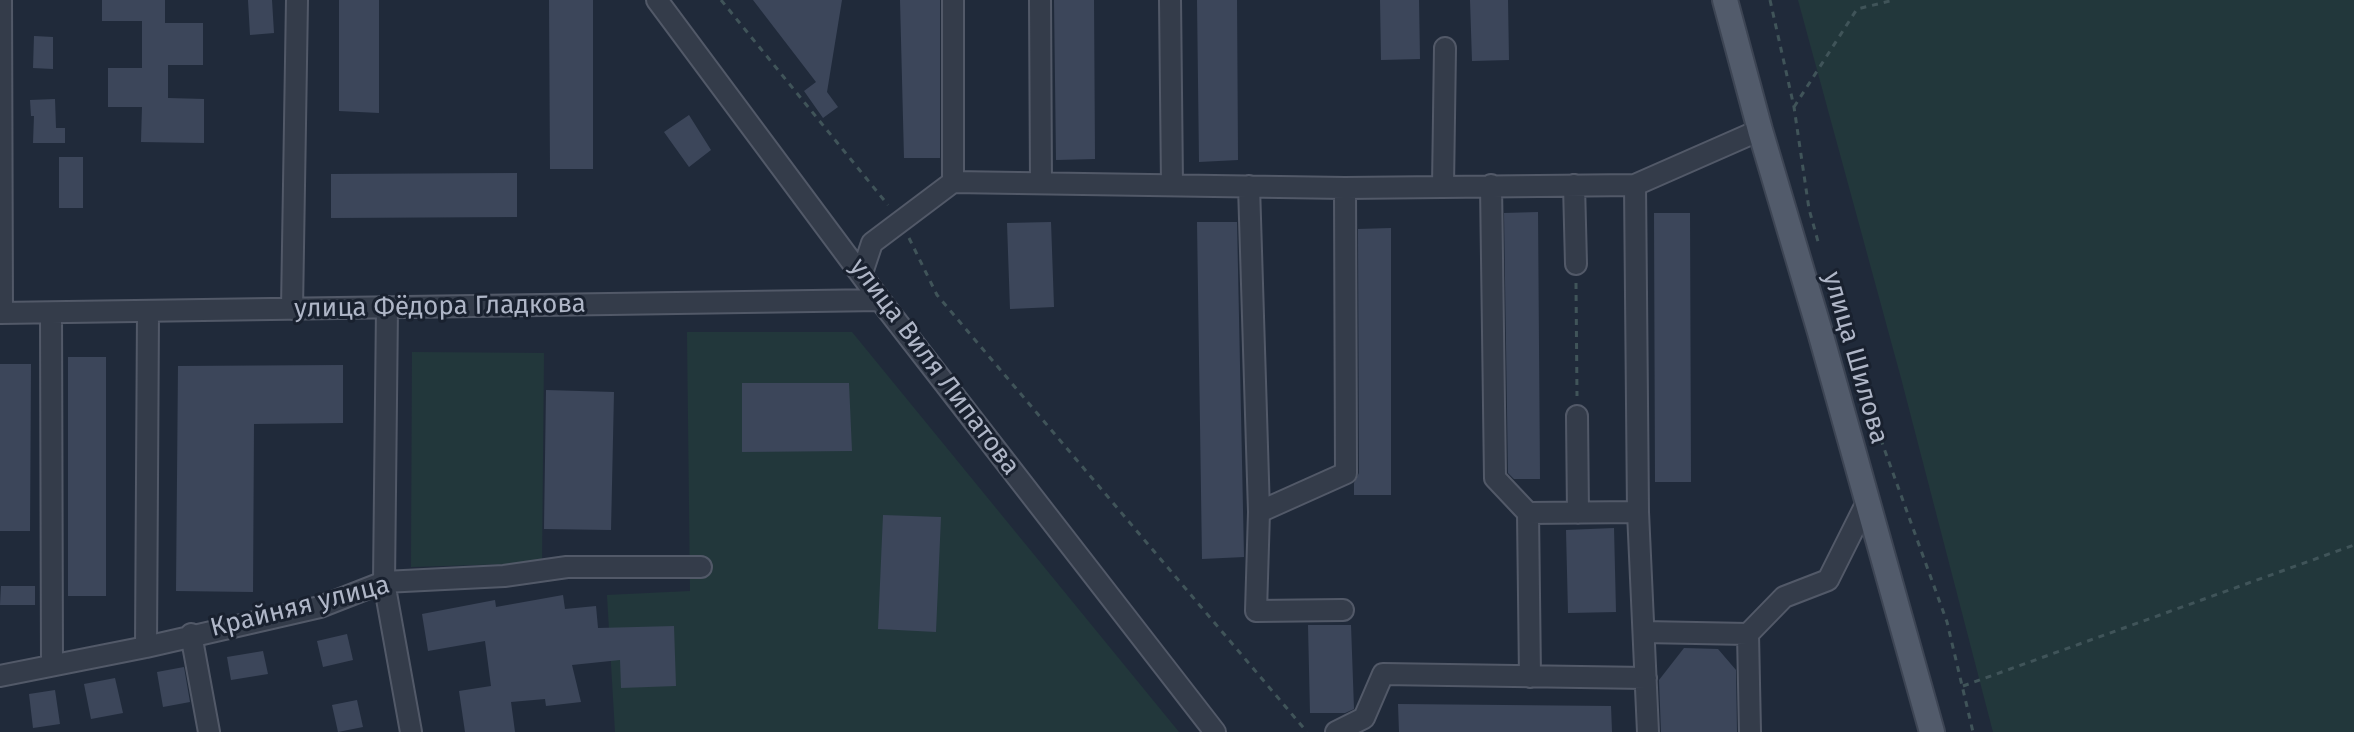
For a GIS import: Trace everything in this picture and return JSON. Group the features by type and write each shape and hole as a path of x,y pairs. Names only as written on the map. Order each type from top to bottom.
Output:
{"main road":[{"name":"улица Шилова","path":"1725,0 1932,732"}],"street":[{"path":"1,0 1,313"},
{"path":"292,309 297,0"},
{"name":"улица Виля Липатова","path":"657,0 880,300 1215,732"},
{"path":"953,0 953,182"},
{"path":"1040,0 1041,183"},
{"path":"1170,0 1172,184"},
{"path":"1443,186 1445,48"},
{"path":"862,273 872,243 953,182 1345,188 1635,185 1760,130"},
{"path":"1491,185 1495,478 1528,513 1530,677"},
{"path":"1574,185 1576,264"},
{"path":"1635,185 1638,512 1648,732"},
{"path":"1249,186 1259,512 1256,611 1343,610"},
{"path":"1259,512 1346,473 1345,188"},
{"name":"улица Фёдора Гладкова","path":"1,313 880,300"},
{"path":"387,308 384,582 411,732"},
{"path":"146,647 148,312"},
{"path":"51,313 52,664"},
{"path":"1577,416 1578,513"},
{"path":"1750,732 1748,634 1784,597 1828,580 1867,502"},
{"path":"1528,513 1638,512"},
{"name":"Крайняя улица","path":"0,676 146,647 191,634 320,607 384,582 504,576 567,567 701,567"},
{"path":"1644,632 1748,634"},
{"path":"191,634 209,732"},
{"path":"1336,732 1370,725 1383,674 1646,678"}],"path":[{"path":"721,0 901,222 937,295 1307,732"},
{"path":"1770,0 1794,107 1809,209 1821,254"},
{"path":"1794,107 1857,9 1894,0"},
{"path":"1576,264 1577,416"},
{"path":"1851,358 1947,622 1973,732"},
{"path":"1963,686 2354,545"}],"green space":[{"path":"1798,0 2354,0 2354,732 1993,732"},
{"path":"687,332 852,332 1179,732 615,732 607,595 690,591"},
{"path":"412,352 544,353 542,563 411,567"}],"building":[{"path":"102,0 165,0 165,23 203,23 203,65 168,65 168,98 204,99 204,143 141,142 142,107 108,107 108,68 142,68 142,21 102,21"},
{"path":"248,0 272,0 274,33 250,35"},
{"path":"339,0 379,0 379,113 339,111"},
{"path":"549,0 593,0 593,169 550,169"},
{"path":"753,0 842,0 827,92 838,107 823,118 804,91 816,82"},
{"path":"900,0 940,0 940,158 904,158"},
{"path":"1054,0 1094,0 1095,159 1056,160"},
{"path":"1197,0 1237,0 1238,160 1199,162"},
{"path":"1380,0 1419,0 1420,59 1381,60"},
{"path":"1470,0 1508,0 1509,60 1472,61"},
{"path":"34,36 53,37 53,69 33,68"},
{"path":"55,99 56,128 65,128 65,143 33,143 34,116 31,116 30,100"},
{"path":"689,115 711,150 689,167 664,132"},
{"path":"59,157 83,157 83,208 59,208"},
{"path":"517,173 517,217 331,218 331,174"},
{"path":"1538,212 1540,479 1514,479 1508,473 1504,213"},
{"path":"1654,213 1690,213 1691,482 1655,482"},
{"path":"1051,222 1054,307 1010,309 1007,223"},
{"path":"1197,222 1237,222 1244,557 1202,559"},
{"path":"1391,228 1391,495 1354,495 1354,483 1359,473 1358,229"},
{"path":"68,357 106,357 106,596 68,596"},
{"path":"0,364 31,364 30,531 0,531"},
{"path":"343,365 343,423 254,424 253,592 176,591 178,366"},
{"path":"742,383 849,383 852,451 742,452"},
{"path":"546,390 614,392 611,530 544,529"},
{"path":"883,515 941,517 936,632 878,629"},
{"path":"1614,528 1616,612 1568,613 1566,530"},
{"path":"1,586 35,586 35,605 0,605"},
{"path":"563,595 565,609 596,606 598,628 674,626 676,686 621,688 620,660 572,665 581,702 546,706 545,699 511,702 515,732 465,732 459,691 491,686 485,641 428,651 422,614 495,600 496,607"},
{"path":"1308,625 1351,625 1354,709 1345,713 1310,713"},
{"path":"347,634 353,660 323,667 317,641"},
{"path":"1684,648 1718,649 1736,670 1737,732 1661,732 1659,680"},
{"path":"263,651 268,674 231,680 227,657"},
{"path":"184,667 190,702 163,707 157,672"},
{"path":"115,678 123,713 91,719 84,684"},
{"path":"55,690 60,724 33,728 29,694"},
{"path":"357,700 363,727 338,732 332,705"},
{"path":"1398,704 1611,706 1612,732 1399,732"}]}
